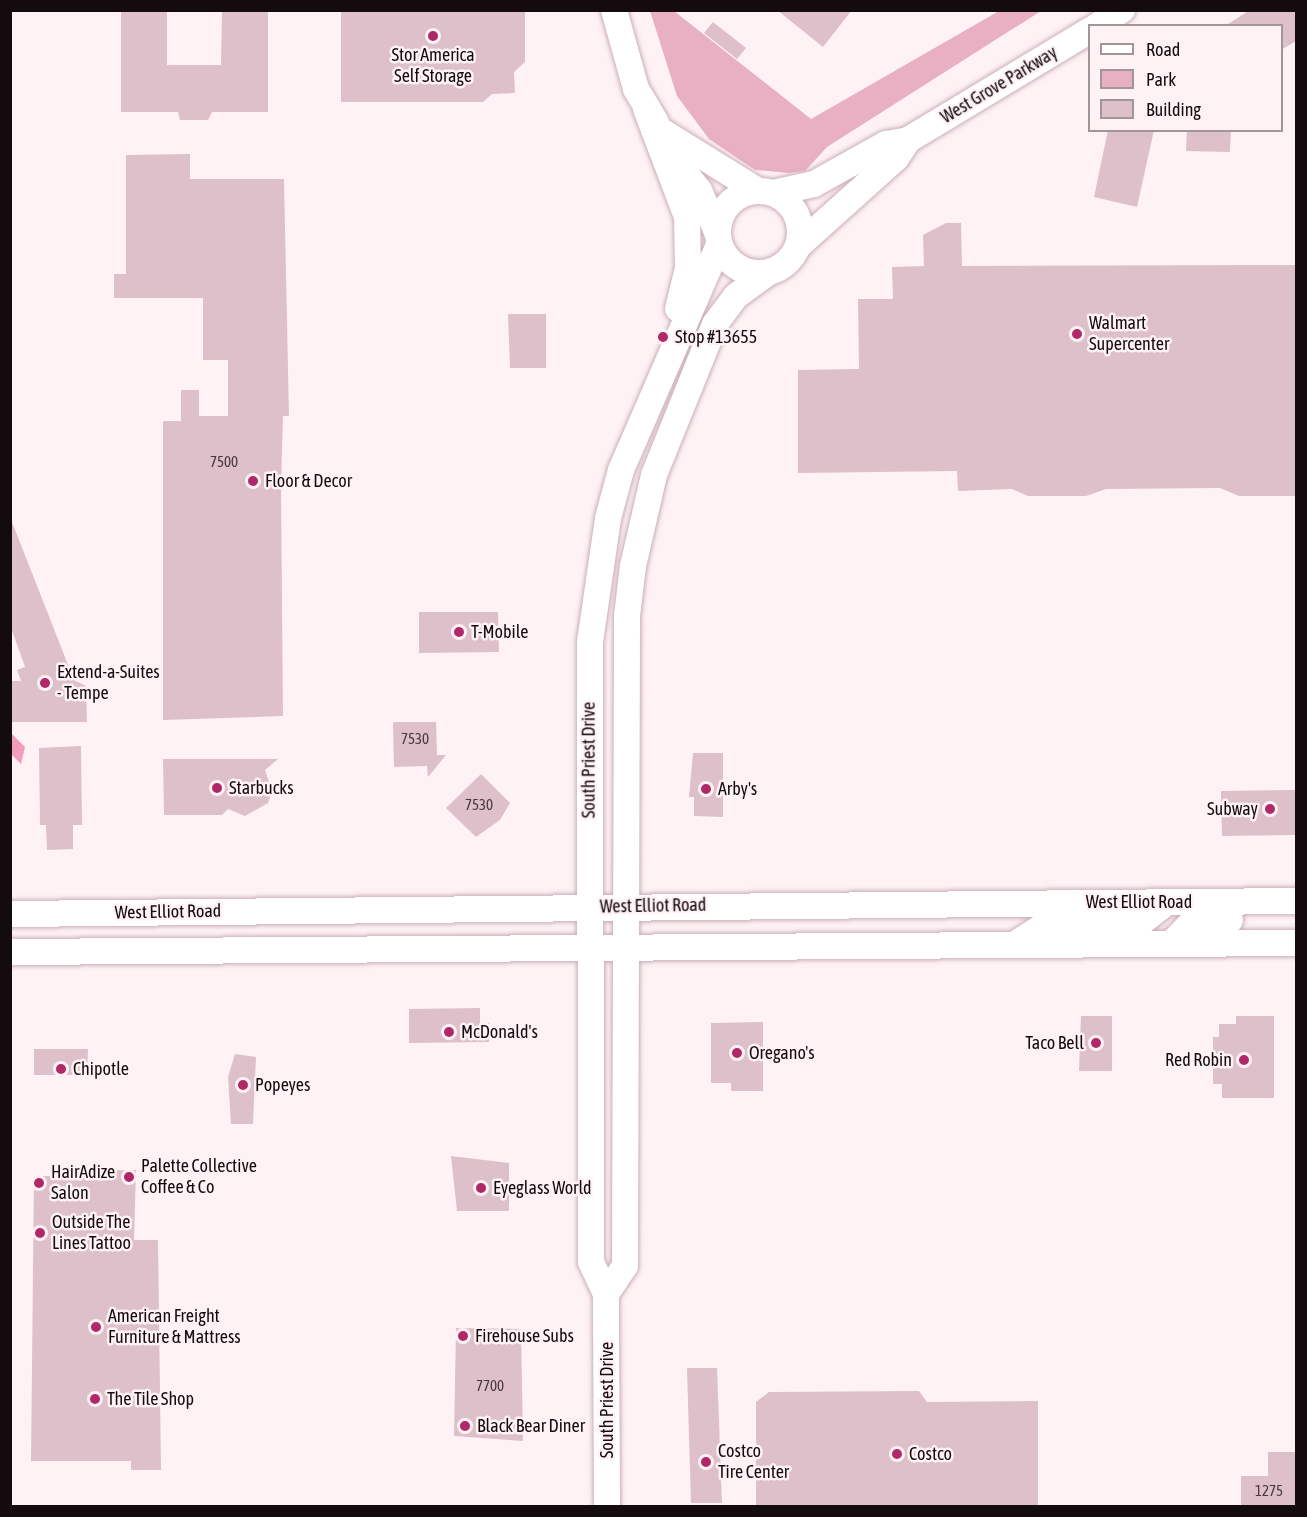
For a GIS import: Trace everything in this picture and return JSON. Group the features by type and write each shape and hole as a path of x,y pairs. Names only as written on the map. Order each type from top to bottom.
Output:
{"main road":[{"path":"614,10 659,154 677,184 690,239 688,268 660,378"},
{"path":"1100,24 1122,10"},
{"name":"West Grove Parkway","path":"766,192 814,184 886,144 908,140 1088,31"},
{"path":"646,109 663,132 667,149 699,190 718,239 733,265 768,273 781,267 798,246 796,215 766,192 663,132"},
{"name":"West Grove Parkway","path":"798,246 897,158 908,140"},
{"path":"718,239 725,208 766,192"},
{"name":"South Priest Drive","path":"607,1506 606,1294 591,1262 590,642 616,490 718,239"},
{"name":"South Priest Drive","path":"606,1294 625,1266 628,947 626,906 627,616 637,539 654,475 710,335 736,296 768,273"},
{"path":"616,490 627,509 616,582 627,616"},
{"name":"West Elliot Road","path":"10,914 590,906 1296,902"},
{"path":"1014,945 1043,926 1139,924 1166,903"},
{"path":"1172,944 1185,925 1198,920 1280,919 1296,909"},
{"path":"10,952 1296,943"}],"green space":[{"path":"650,11 674,11 811,119 999,11 1041,11 827,147 805,171 789,173 755,170 709,139 677,96"}],"shaded area":[{"path":"11,733 25,747 21,764 11,754"}],"building":[{"name":"Stor America Self Storage","path":"341,10 525,10 525,62 514,72 515,93 492,94 483,102 341,102"},
{"path":"777,10 852,10 823,47"},
{"path":"1250,10 1296,10 1296,41 1283,49 1283,24 1228,24"},
{"path":"121,11 167,11 167,65 221,65 222,11 268,11 268,112 212,112 208,120 180,120 178,112 121,112"},
{"path":"713,22 746,48 737,59 704,33"},
{"path":"1108,132 1154,132 1137,207 1094,197"},
{"path":"1187,132 1231,132 1230,152 1186,151"},
{"path":"190,154 190,179 284,179 289,416 283,416 281,485 283,716 163,720 163,421 181,421 181,390 199,390 199,416 228,416 228,360 203,360 203,298 114,298 114,274 126,274 126,155"},
{"name":"Walmart Supercenter","path":"946,223 961,223 962,266 1296,265 1296,496 1239,496 1220,488 1106,489 1086,496 1028,496 1012,489 958,491 957,471 798,473 798,370 859,369 858,299 893,299 892,267 924,266 923,235"},
{"path":"508,314 546,314 546,368 510,368"},
{"path":"10,517 74,680 86,686 87,722 10,722 10,681 21,681 17,670 25,667 10,625"},
{"name":"T-Mobile","path":"419,612 498,612 499,652 419,653"},
{"path":"393,722 436,722 437,755 446,755 428,777 427,766 394,767"},
{"path":"81,746 82,825 73,825 73,849 47,850 46,825 40,825 39,748"},
{"name":"Arby's","path":"693,753 723,753 723,817 694,816 694,797 689,797"},
{"name":"Starbucks","path":"163,759 278,759 265,770 272,791 268,803 245,816 228,809 222,815 164,815"},
{"path":"481,774 510,803 500,820 476,837 446,808"},
{"path":"1296,790 1296,835 1222,836 1221,791"},
{"name":"McDonald's","path":"480,1008 480,1023 489,1023 489,1042 409,1043 409,1009"},
{"path":"1081,1016 1112,1016 1112,1071 1079,1071"},
{"name":"Red Robin","path":"1236,1016 1274,1016 1274,1098 1222,1098 1222,1084 1213,1084 1213,1037 1219,1037 1219,1024 1236,1024"},
{"name":"Oregano's","path":"763,1022 763,1091 731,1091 731,1083 711,1083 711,1023"},
{"name":"Chipotle","path":"34,1049 88,1049 87,1075 34,1075"},
{"name":"Popeyes","path":"235,1054 256,1057 253,1124 231,1124 228,1077"},
{"name":"Eyeglass World","path":"451,1156 509,1163 509,1211 457,1211"},
{"path":"136,1170 134,1240 158,1240 161,1470 131,1470 131,1461 31,1461 34,1176 58,1176 58,1171"},
{"path":"456,1328 521,1329 523,1441 454,1436"},
{"name":"Costco Tire Center","path":"687,1368 717,1368 722,1503 691,1503"},
{"name":"Costco","path":"919,1391 927,1402 1038,1401 1038,1506 756,1506 756,1402 769,1392"},
{"path":"1268,1452 1296,1452 1296,1506 1241,1506 1241,1476 1268,1476"}],"place":[{"name":"Stor America Self Storage","path":"433,36"},
{"name":"Walmart Supercenter","path":"1077,334"},
{"name":"Stop #13655","path":"663,337"},
{"name":"Floor & Decor","path":"253,481"},
{"name":"T-Mobile","path":"459,632"},
{"name":"Extend-a-Suites - Tempe","path":"45,683"},
{"name":"Starbucks","path":"217,788"},
{"name":"Arby's","path":"706,789"},
{"name":"Subway","path":"1270,809"},
{"name":"McDonald's","path":"449,1032"},
{"name":"Taco Bell","path":"1096,1043"},
{"name":"Oregano's","path":"737,1053"},
{"name":"Red Robin","path":"1244,1060"},
{"name":"Chipotle","path":"61,1069"},
{"name":"Popeyes","path":"243,1085"},
{"name":"Palette Collective Coffee & Co","path":"129,1177"},
{"name":"HairAdize Salon","path":"39,1183"},
{"name":"Eyeglass World","path":"481,1188"},
{"name":"Outside The Lines Tattoo","path":"40,1233"},
{"name":"American Freight Furniture & Mattress","path":"96,1327"},
{"name":"Firehouse Subs","path":"463,1336"},
{"name":"The Tile Shop","path":"95,1399"},
{"name":"Black Bear Diner","path":"465,1426"},
{"name":"Costco","path":"897,1454"},
{"name":"Costco Tire Center","path":"706,1462"}]}
